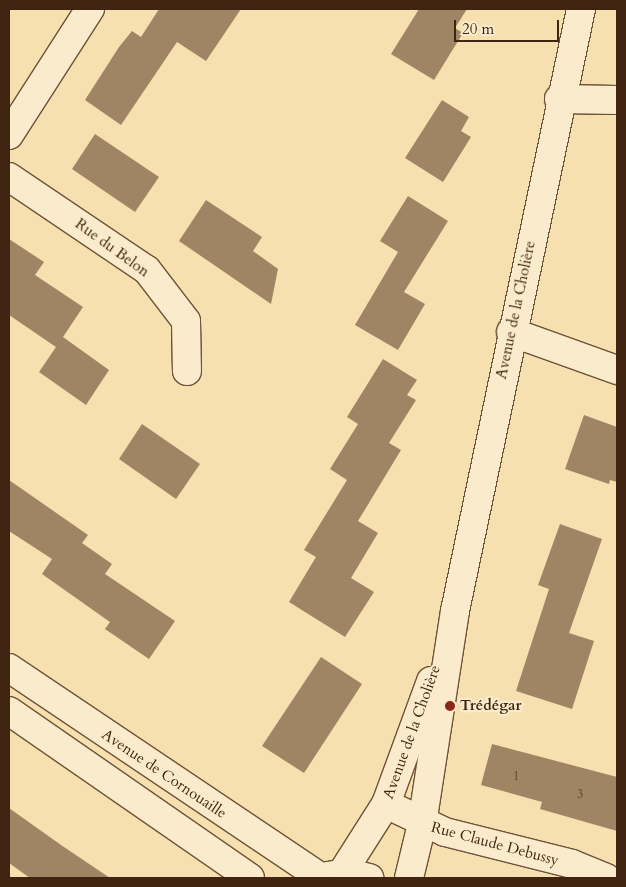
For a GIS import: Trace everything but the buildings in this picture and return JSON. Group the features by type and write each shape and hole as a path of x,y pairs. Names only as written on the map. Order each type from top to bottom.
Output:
{"street":[{"path":"9,135 90,9"},
{"name":"Avenue de la Cholière","path":"409,878 422,824 455,611 559,99 581,9"},
{"path":"559,99 617,100"},
{"name":"Rue du Belon","path":"9,177 147,270 186,321 187,371"},
{"path":"511,332 617,370"},
{"name":"Avenue de la Cholière","path":"328,877 386,804 455,611"},
{"name":"Avenue de Cornouaille","path":"9,668 328,877"},
{"path":"9,711 250,878"},
{"name":"Rue Claude Debussy","path":"386,804 422,824 572,864 606,878"},
{"path":"328,877 369,878"}],"place":[{"name":"Trédégar","path":"450,706"}]}
